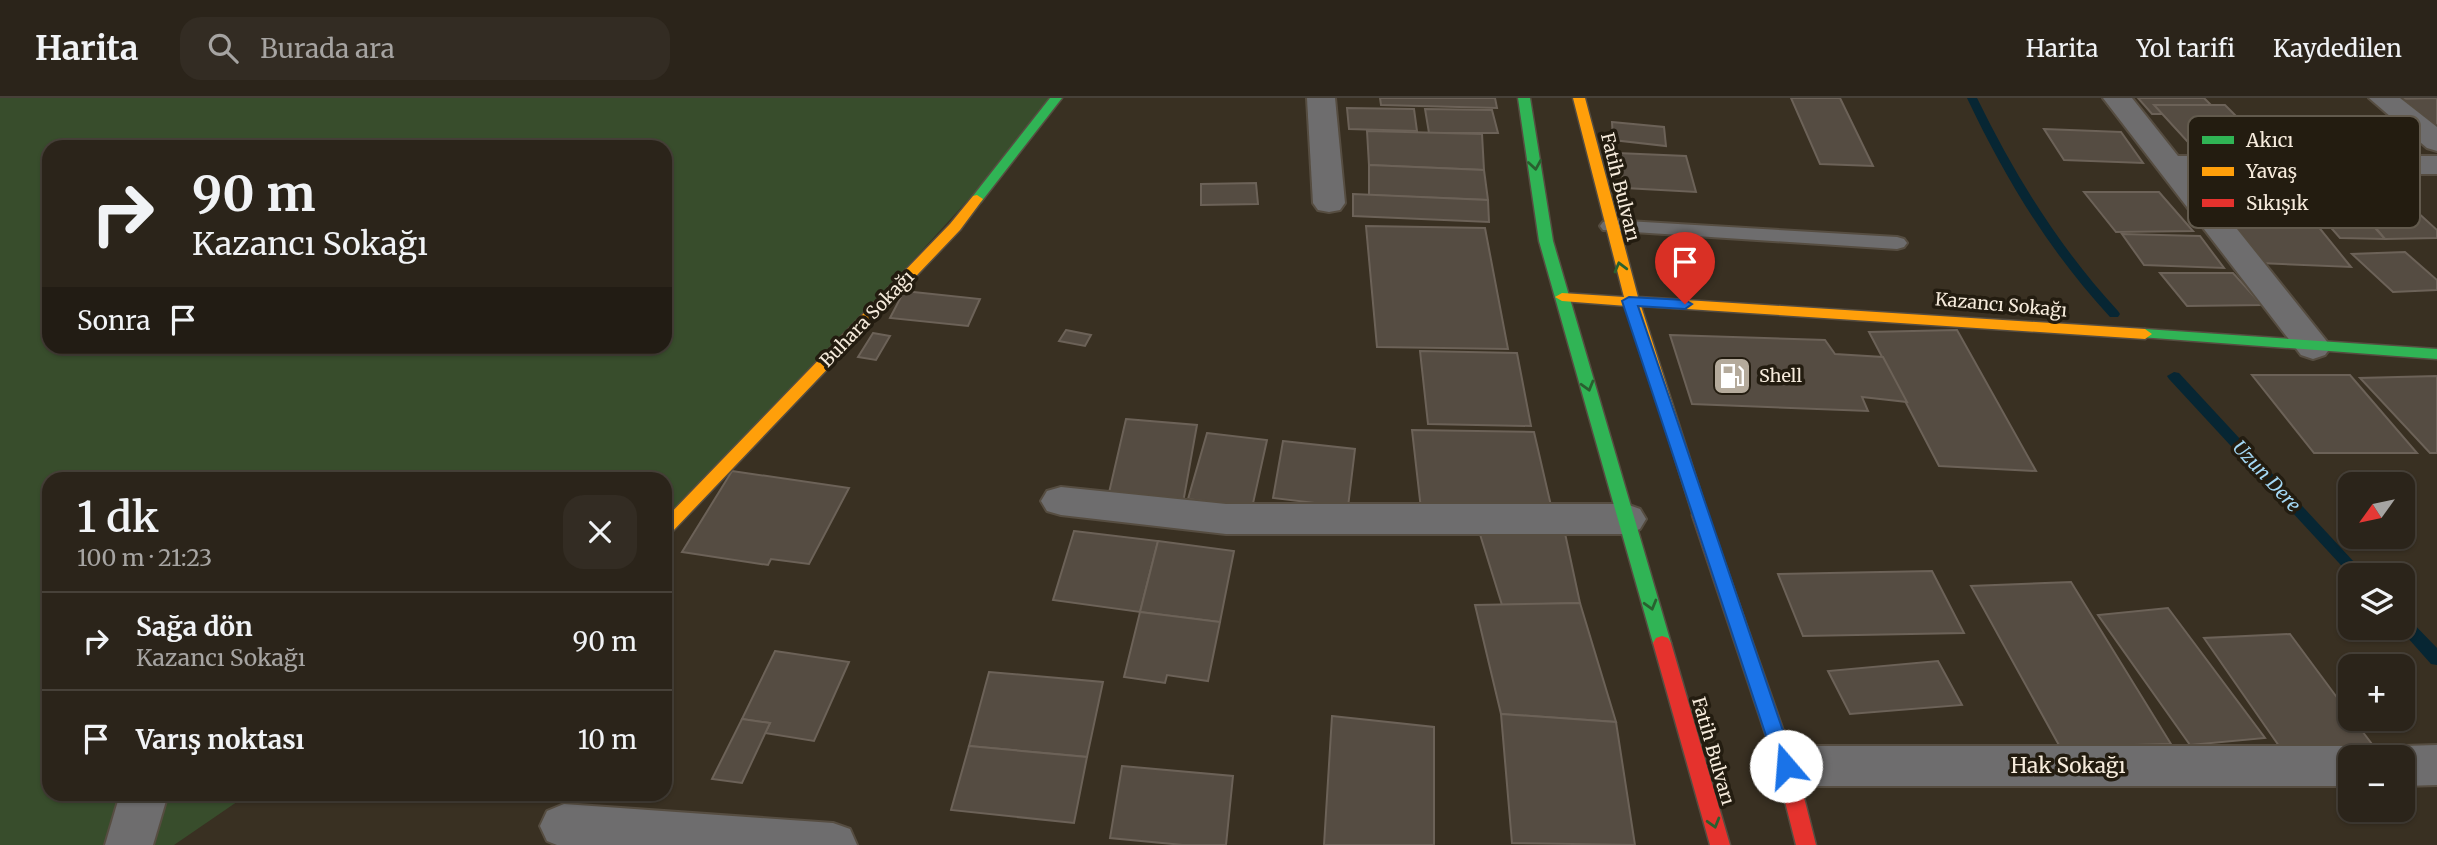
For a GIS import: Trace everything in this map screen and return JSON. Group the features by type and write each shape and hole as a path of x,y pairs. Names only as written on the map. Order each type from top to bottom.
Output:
{"main road":[{"name":"Buhara Sokağı","path":"672,522 955,227 1056,98"},
{"name":"Fatih Bulvarı","path":"1524,98 1546,241 1720,845"},
{"name":"Fatih Bulvarı","path":"1579,98 1629,301 1786,766 1806,845"},
{"name":"Kazancı Sokağı","path":"1562,298 1881,315 2437,354"}],"street":[{"path":"1321,98 1329,203"},
{"path":"2117,98 2188,191"},
{"path":"2383,98 2405,116"},
{"path":"2420,128 2437,142"},
{"path":"2171,165 2188,165"},
{"path":"2218,228 2313,347"},
{"path":"1060,501 1226,519 1626,519"},
{"path":"2415,765 2437,765"},
{"name":"Hak Sokağı","path":"1786,766 2338,766"},
{"path":"129,845 142,801"},
{"path":"564,825 832,845"}],"lane":[{"path":"1610,226 1897,243"}],"green space":[{"path":"0,98 1061,98 672,524 672,472 42,472 42,801 238,801 174,845 0,845"}],"building":[{"path":"1380,98 1495,98 1497,108 1381,105"},
{"path":"1791,98 1840,98 1873,166 1820,164"},
{"path":"2138,98 2204,98 2220,114 2152,114"},
{"path":"2437,98 2437,131 2420,119 2420,116 2415,116 2391,99"},
{"path":"2154,105 2225,105 2236,116 2188,116 2188,142"},
{"path":"1347,108 1414,109 1417,131 1349,129"},
{"path":"1425,109 1492,110 1498,133 1429,133"},
{"path":"1612,122 1664,127 1666,146 1613,140"},
{"path":"2044,129 2121,132 2143,163 2064,160"},
{"path":"1367,131 1482,134 1484,170 1369,165"},
{"path":"1617,153 1686,156 1696,192 1625,188"},
{"path":"1369,165 1484,170 1488,200 1369,195"},
{"path":"1256,183 1258,204 1201,205 1201,184"},
{"path":"2084,192 2159,192 2193,231 2116,232"},
{"path":"1353,194 1488,200 1489,222 1353,216"},
{"path":"2420,215 2437,230 2437,238 2385,239 2376,228 2420,228"},
{"path":"1366,226 1485,228 1508,349 1377,347"},
{"path":"2233,228 2319,228 2351,267 2259,263"},
{"path":"2331,228 2375,228 2385,239 2340,238"},
{"path":"2122,234 2200,236 2224,268 2144,265"},
{"path":"2405,252 2437,280 2437,290 2393,292 2352,254"},
{"path":"2160,273 2233,273 2262,305 2187,306"},
{"path":"904,291 980,299 968,326 890,318"},
{"path":"1066,330 1091,335 1085,346 1059,341"},
{"path":"1957,330 2036,471 1939,466 1869,332"},
{"path":"873,333 890,336 876,360 858,357"},
{"path":"1670,335 1825,340 1835,354 1883,357 1907,402 1862,397 1868,411 1692,404"},
{"path":"1420,351 1517,353 1531,426 1428,424"},
{"path":"2252,375 2350,375 2417,453 2314,453"},
{"path":"2437,376 2437,453 2430,453 2360,378"},
{"path":"1126,419 1197,425 1183,503 1108,497"},
{"path":"1412,430 1534,432 1552,510 1421,509"},
{"path":"1207,433 1267,440 1252,508 1188,499"},
{"path":"1283,441 1355,449 1348,507 1273,498"},
{"path":"732,471 849,488 809,564 771,559 768,565 682,552"},
{"path":"1563,524 1580,603 1502,605 1478,528"},
{"path":"1074,531 1158,541 1140,612 1053,600"},
{"path":"1158,541 1234,551 1220,622 1140,612"},
{"path":"1932,571 1964,633 1803,636 1778,574"},
{"path":"2071,582 2171,744 2060,747 1971,586"},
{"path":"1580,603 1616,722 1501,714 1475,605"},
{"path":"2168,608 2265,738 2190,745 2098,615"},
{"path":"1140,612 1220,622 1208,681 1167,675 1165,683 1124,677"},
{"path":"2290,634 2338,699 2338,731 2362,731 2373,745 2338,745 2338,754 2286,756 2204,638"},
{"path":"775,651 849,662 814,741 765,733 770,723 742,719"},
{"path":"1938,661 1962,705 1850,714 1828,671"},
{"path":"989,672 1103,682 1087,757 969,746"},
{"path":"1501,714 1616,722 1635,845 1512,843"},
{"path":"1332,716 1434,727 1434,845 1324,845"},
{"path":"742,719 770,723 742,783 712,779"},
{"path":"969,746 1087,757 1074,823 951,810"},
{"path":"1122,766 1233,776 1226,845 1183,845 1110,838"}],"waterway":[{"name":"Uzun Dere","path":"1972,98 2017,185 2051,239 2114,314"},
{"name":"Uzun Dere","path":"2174,376 2348,563"},
{"name":"Uzun Dere","path":"2415,635 2437,659"}],"traffic: fast":[{"path":"977,199 1056,98"},
{"path":"1524,98 1546,241 1662,643"},
{"path":"2145,334 2437,354"}],"traffic: slow":[{"path":"1579,98 1622,267 1700,515"},
{"path":"672,522 955,227 977,199"},
{"path":"1562,297 2145,334"}],"traffic: jam":[{"path":"1700,515 1786,766 1806,845"},
{"path":"1662,643 1720,845"}],"place":[{"name":"Shell","path":"1732,376"}],"route":[{"path":"1685,304 1629,301 1786,766"}]}
